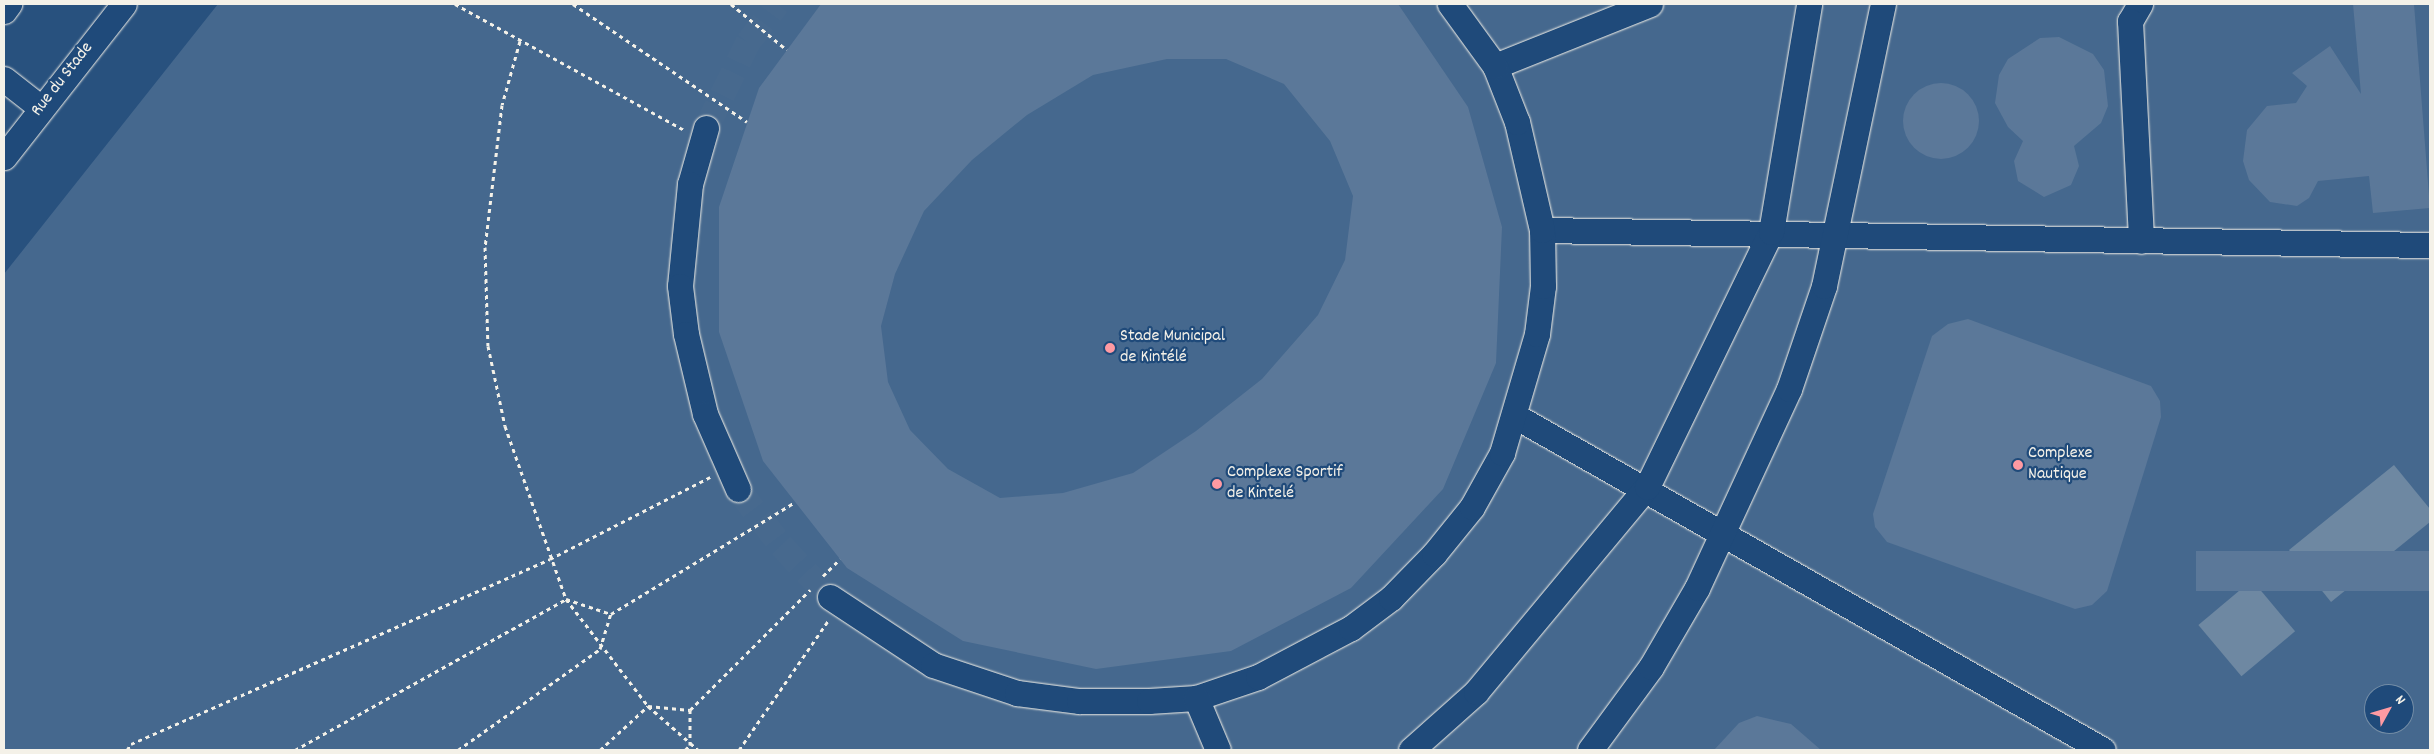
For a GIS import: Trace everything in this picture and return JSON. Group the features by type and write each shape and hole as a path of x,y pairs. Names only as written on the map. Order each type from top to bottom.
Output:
{"street":[{"path":"4,11 9,4"},
{"name":"Rue du Stade","path":"4,157 124,4"},
{"path":"826,592 933,665 1016,692 1079,701 1196,698 1258,677 1310,652 1391,598 1434,554 1472,507 1502,453 1515,416 1537,334 1543,286 1542,230 1517,122 1495,66 1450,4"},
{"path":"1495,66 1650,4"},
{"path":"1411,750 1476,692 1647,487 1771,232 1809,4"},
{"path":"1590,750 1651,667 1724,533 1789,390 1824,286 1883,4"},
{"path":"2140,4 2130,20 2141,241"},
{"path":"4,79 41,108"},
{"path":"704,134 690,184 680,286 686,334 705,414 733,479"},
{"path":"1542,230 1771,232 1835,237 2430,244"},
{"path":"1515,416 1647,487 2103,750"},
{"path":"1196,698 1218,750"}],"path":[{"path":"455,4 520,41 704,134"},
{"path":"573,4 747,122"},
{"path":"731,4 787,50"},
{"path":"520,41 502,105 485,246 488,346 505,426 550,559 566,599 600,649 648,706 690,745 698,750"},
{"path":"127,750 131,744 733,479"},
{"path":"458,750 600,649 611,614 795,502"},
{"path":"739,750 826,592 840,559"},
{"path":"600,750 648,706 690,710 826,592"},
{"path":"295,750 566,599 611,614"},
{"path":"685,750 690,745 690,710"}],"shaded area":[{"name":"Complexe Sportif de Kintelé","path":"218,4 2430,4 2430,750 4,750 4,274"},
{"path":"2394,465 2430,509 2430,522 2331,602 2289,550"},
{"path":"2252,580 2295,631 2241,676 2198,625"}],"building":[{"name":"Stade Municipal de Kintélé","path":"821,4 1398,4 1468,107 1502,227 1496,363 1443,489 1351,588 1231,651 1096,669 963,641 847,568 763,461 719,332 719,207 759,88","holes":["1167,59 1226,59 1284,84 1330,141 1353,196 1345,260 1318,315 1262,379 1196,431 1133,473 1063,493 1000,498 948,469 910,430 888,382 881,326 895,274 924,211 972,160 1027,115 1093,75"]},
{"path":"2353,4 2414,4 2430,208 2373,213 2369,176 2318,181 2309,198 2297,206 2270,202 2249,180 2243,161 2247,130 2267,106 2296,103 2307,86 2292,73 2330,46 2361,94"},
{"path":"2059,37 2093,54 2104,70 2108,106 2101,123 2074,146 2079,166 2071,185 2044,197 2018,181 2014,161 2023,141 2008,127 1995,103 1999,75 2008,59 2040,38"},
{"path":"1941,83 1955,86 1968,94 1976,107 1979,121 1976,135 1968,148 1955,156 1941,159 1927,156 1914,148 1906,135 1903,121 1906,107 1914,94 1927,86"},
{"name":"Complexe Nautique","path":"1968,319 2151,386 2160,401 2161,417 2107,591 2092,605 2075,609 1887,542 1875,527 1873,514 1932,336 1948,324"},
{"path":"2196,551 2430,551 2430,591 2196,591"},
{"path":"1757,716 1791,724 1821,750 1714,750 1739,723"}],"tunnel":[{"path":"706,128 748,42 777,4"},
{"path":"738,489 781,545 830,597"}],"place":[{"name":"Stade Municipal de Kintélé","path":"1110,348"},
{"name":"Complexe Nautique","path":"2018,465"},
{"name":"Complexe Sportif de Kintelé","path":"1217,484"}]}
